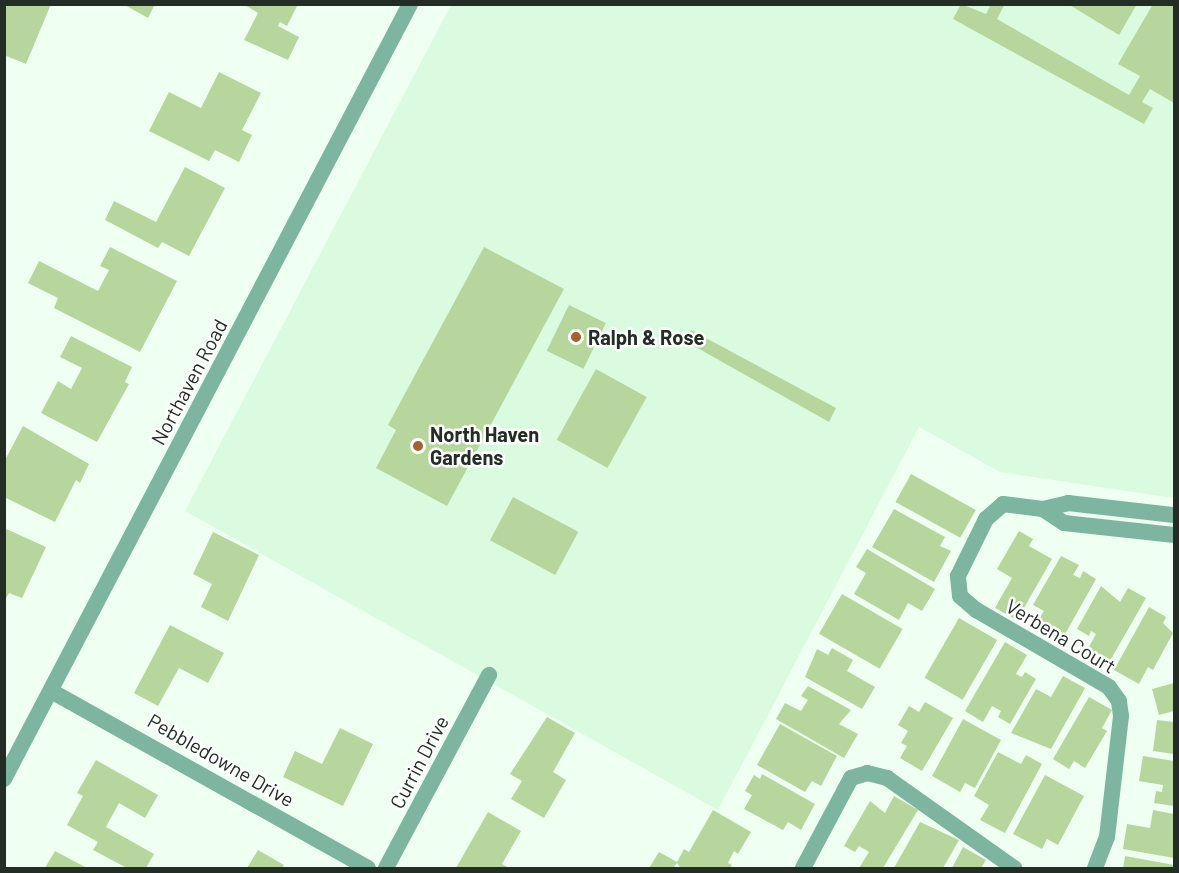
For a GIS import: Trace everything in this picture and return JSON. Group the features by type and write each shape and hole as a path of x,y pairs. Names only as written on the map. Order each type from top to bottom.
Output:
{"street":[{"name":"Northaven Road","path":"4,779 410,4"},
{"path":"1043,509 1068,503 1174,515"},
{"name":"Verbena Court","path":"1043,509 1003,504 986,519 974,540 957,585 960,596 976,610 1109,687 1119,701 1121,716 1107,837 1095,868"},
{"path":"1043,509 1064,523 1174,535"},
{"name":"Currin Drive","path":"386,868 489,675"},
{"name":"Pebbledowne Drive","path":"51,691 368,868"},
{"path":"804,866 851,778 867,773 887,778 1014,868"}],"shaded area":[{"path":"451,5 1174,5 1174,498 1000,472 919,427 718,810 185,511"}],"building":[{"path":"4,4 51,4 26,64 4,55"},
{"path":"123,4 155,4 148,18"},
{"path":"243,4 298,4 287,26 280,22 278,26 299,37 288,60 244,40 258,13"},
{"path":"961,4 986,14 991,4 1005,4 997,19 1129,95 1140,76 1118,64 1153,4 1174,4 1174,103 1150,89 1142,102 1153,108 1144,124 953,19"},
{"path":"1068,4 1137,4 1119,35"},
{"path":"219,72 261,93 242,130 252,135 239,162 215,150 209,161 149,131 169,92 201,108"},
{"path":"185,167 225,188 189,256 162,242 158,248 105,220 114,201 156,222"},
{"path":"110,247 177,281 140,352 54,308 58,298 28,283 39,261 98,291 109,270 100,266"},
{"path":"484,247 564,289 447,506 376,468 396,430 388,425"},
{"name":"Ralph & Rose","path":"569,305 606,323 583,369 547,351"},
{"path":"691,330 836,408 829,422 685,341"},
{"path":"71,336 132,367 125,382 129,384 97,442 41,413 58,381 71,389 82,368 60,357"},
{"path":"596,369 647,397 607,468 557,440"},
{"path":"23,426 89,464 80,483 76,480 55,522 4,497 4,462"},
{"path":"911,474 976,510 960,538 895,502"},
{"path":"513,497 578,532 555,575 490,540"},
{"path":"894,509 945,537 940,546 951,551 934,582 872,547"},
{"path":"4,528 46,547 22,598 9,593 4,602"},
{"path":"1019,531 1033,539 1029,546 1052,559 1017,620 995,608 1012,578 997,569"},
{"path":"213,532 259,555 228,621 201,607 212,584 193,574"},
{"path":"867,549 935,589 922,611 908,603 899,620 854,594 866,573 856,567"},
{"path":"1061,556 1079,565 1073,575 1080,578 1083,571 1096,579 1064,636 1042,624 1039,619 1044,611 1033,605"},
{"path":"1101,586 1120,602 1128,588 1146,598 1107,666 1085,654 1096,634 1091,631 1089,636 1077,629"},
{"path":"842,594 903,629 880,669 819,634"},
{"path":"1149,607 1166,617 1163,623 1173,633 1153,670 1148,667 1139,684 1114,670"},
{"path":"959,618 997,640 963,700 924,678"},
{"path":"170,625 224,653 208,683 179,668 158,706 134,693"},
{"path":"1005,642 1027,655 1016,674 1022,677 1025,672 1036,679 1010,724 998,717 1001,711 992,706 983,722 965,711"},
{"path":"832,648 853,660 847,671 875,687 862,709 805,677 817,649 828,655"},
{"path":"1063,676 1085,688 1051,749 1011,733 1036,689 1051,697"},
{"path":"1174,683 1174,711 1159,715 1152,689"},
{"path":"808,686 851,710 839,724 858,734 844,758 776,719 785,703 801,711 808,700 801,696"},
{"path":"1089,697 1112,710 1102,728 1107,731 1085,768 1074,761 1069,769 1053,759"},
{"path":"925,702 953,718 922,771 900,758 907,746 901,743 908,731 898,725 909,706 919,712"},
{"path":"547,717 575,733 553,772 566,780 544,818 511,799 522,781 510,774"},
{"path":"963,719 1001,740 975,788 965,783 960,792 932,776"},
{"path":"1157,720 1174,722 1174,754 1153,751"},
{"path":"780,724 837,756 821,786 812,781 805,792 757,765"},
{"path":"340,728 373,744 343,806 283,777 295,751 322,764"},
{"path":"998,752 1021,764 1026,755 1042,764 1005,833 980,820 989,805 974,796"},
{"path":"1143,756 1174,761 1174,806 1154,803 1156,791 1162,792 1163,785 1139,781"},
{"path":"96,760 158,795 145,818 119,803 106,827 154,854 146,868 127,868 93,850 98,842 67,825 83,796 77,793"},
{"path":"762,774 815,804 801,830 788,822 783,830 744,809 752,795 745,791 754,775 760,779"},
{"path":"1045,775 1084,796 1058,845 1047,839 1042,849 1013,834"},
{"path":"894,796 918,810 883,868 859,868 869,852 859,846 855,852 844,846 870,801 885,813"},
{"path":"713,810 751,832 738,854 734,851 728,863 732,865 730,868 680,868 677,863 673,868 649,868 659,852 677,862 684,849 689,852"},
{"path":"1153,810 1174,814 1174,858 1123,849 1127,824 1150,828"},
{"path":"488,812 521,831 502,864 509,868 456,868"},
{"path":"920,822 959,840 943,868 894,868"},
{"path":"963,847 986,860 981,868 952,868"},
{"path":"258,850 284,865 282,868 247,868"},
{"path":"55,851 87,868 45,868"},
{"path":"1125,856 1174,865 1174,868 1123,868"}],"place":[{"name":"Ralph & Rose","path":"576,337"},
{"name":"North Haven Gardens","path":"418,446"}]}
